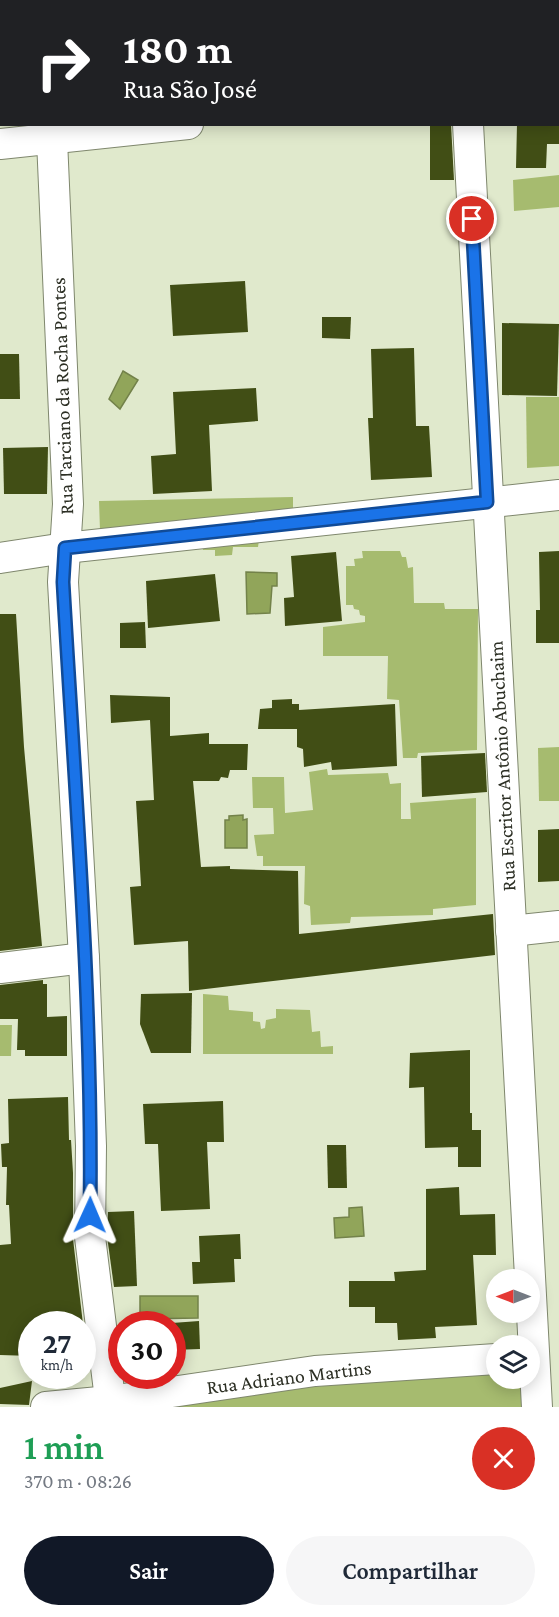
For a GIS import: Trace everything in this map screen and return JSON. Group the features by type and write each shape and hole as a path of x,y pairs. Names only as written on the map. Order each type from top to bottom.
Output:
{"street":[{"path":"0,144 171,126"},
{"name":"Rua Escritor Antônio Abuchaim","path":"468,126 511,931 541,1356 537,1407"},
{"name":"Rua Tarciano da Rocha Pontes","path":"51,140 68,504 63,582 84,958 91,1146 90,1237 110,1404"},
{"path":"0,558 65,548 559,495"},
{"path":"511,931 559,926"},
{"path":"0,968 84,958"},
{"name":"Rua Adriano Martins","path":"46,1407 110,1404 315,1371 486,1360"}],"shaded area":[{"path":"559,175 559,207 514,211 513,180"},
{"path":"123,371 138,380 120,409 109,399"},
{"path":"526,397 559,397 559,466 527,468"},
{"path":"293,497 293,517 260,533 258,547 233,547 232,555 215,556 215,550 203,550 201,542 100,530 99,501"},
{"path":"362,551 400,551 402,557 406,557 408,568 413,567 414,603 444,603 445,609 478,609 477,750 418,753 417,758 403,758 399,700 387,699 388,656 323,656 323,627 365,622 365,616 360,615 359,610 354,609 353,605 346,605 346,566 355,566 354,559 363,558"},
{"path":"246,572 277,573 277,586 272,586 270,613 247,614"},
{"path":"559,747 559,801 539,801 538,748"},
{"path":"327,769 328,775 388,773 390,784 401,783 401,819 411,819 410,803 476,798 476,905 433,909 433,915 351,917 350,923 311,925 310,906 304,904 305,866 263,866 263,856 257,856 254,835 274,834 273,808 253,808 252,777 284,777 285,813 313,810 309,772"},
{"path":"243,815 243,820 247,819 247,848 225,848 225,820 229,820 229,816"},
{"path":"203,994 228,996 229,1010 253,1012 253,1021 260,1022 261,1029 265,1028 266,1020 276,1018 276,1009 310,1010 312,1032 320,1031 321,1047 333,1046 333,1054 203,1054"},
{"path":"0,1025 12,1025 11,1056 0,1056"},
{"path":"362,1207 364,1236 335,1238 334,1218 349,1217 349,1208"},
{"path":"140,1296 198,1296 198,1318 186,1318 186,1311 140,1311"},
{"path":"486,1373 486,1389 521,1389 527,1407 147,1407 262,1391"}],"building":[{"path":"430,126 451,126 454,180 430,180"},
{"path":"517,126 559,126 559,144 547,144 546,168 516,168"},
{"path":"245,281 248,332 173,336 170,285"},
{"path":"322,317 351,317 350,339 322,338"},
{"path":"502,323 559,324 557,396 502,395"},
{"path":"414,348 416,426 429,426 432,477 371,480 368,418 373,418 371,349"},
{"path":"0,354 19,354 20,399 0,399"},
{"path":"256,388 258,421 209,425 212,491 153,494 151,456 176,454 173,392"},
{"path":"48,447 47,494 4,494 3,448"},
{"path":"559,551 559,643 536,643 536,610 540,610 539,552"},
{"path":"336,552 342,621 285,626 284,598 294,597 291,556"},
{"path":"215,574 220,621 148,628 146,581"},
{"path":"0,614 16,614 24,747 42,946 0,951"},
{"path":"145,622 146,648 120,648 120,623"},
{"path":"110,695 170,697 170,736 209,733 209,744 248,744 247,770 230,770 228,778 221,777 219,781 193,781 201,867 230,866 230,869 298,871 299,934 493,914 495,955 189,991 188,941 134,945 130,887 141,886 136,801 154,800 150,720 111,723"},
{"path":"292,699 292,704 299,704 299,710 395,704 397,766 332,770 331,762 304,767 303,749 297,747 297,729 258,729 260,709 272,708 272,700"},
{"path":"485,753 487,792 422,797 421,756"},
{"path":"559,829 559,881 538,882 538,830"},
{"path":"43,980 43,984 47,984 47,1017 67,1016 67,1056 25,1056 25,1050 17,1050 18,1019 0,1019 0,985"},
{"path":"192,993 191,1053 151,1053 140,1024 141,994"},
{"path":"470,1050 470,1113 472,1113 472,1130 481,1130 481,1167 458,1167 458,1147 425,1148 424,1087 409,1088 410,1053"},
{"path":"68,1097 69,1140 71,1140 73,1173 73,1239 81,1311 18,1311 18,1356 0,1355 0,1245 11,1244 9,1205 6,1205 7,1167 2,1167 1,1144 9,1143 8,1099"},
{"path":"223,1101 224,1142 207,1142 210,1209 161,1211 158,1144 145,1144 143,1104"},
{"path":"327,1145 346,1145 347,1188 328,1188"},
{"path":"459,1187 460,1215 495,1214 496,1255 473,1255 477,1325 435,1327 436,1338 398,1340 397,1323 375,1323 375,1307 349,1307 349,1281 395,1281 394,1272 426,1270 426,1189"},
{"path":"134,1211 137,1286 114,1287 107,1236 108,1212"},
{"path":"240,1234 241,1259 234,1259 235,1282 193,1284 192,1262 200,1262 199,1236"},
{"path":"199,1321 200,1349 186,1350 186,1322"},
{"path":"18,1384 18,1389 31,1389 29,1405 0,1404 0,1388"}],"route":[{"path":"90,1215 91,1146 84,958 63,582 65,548 487,502 472,219"}]}
